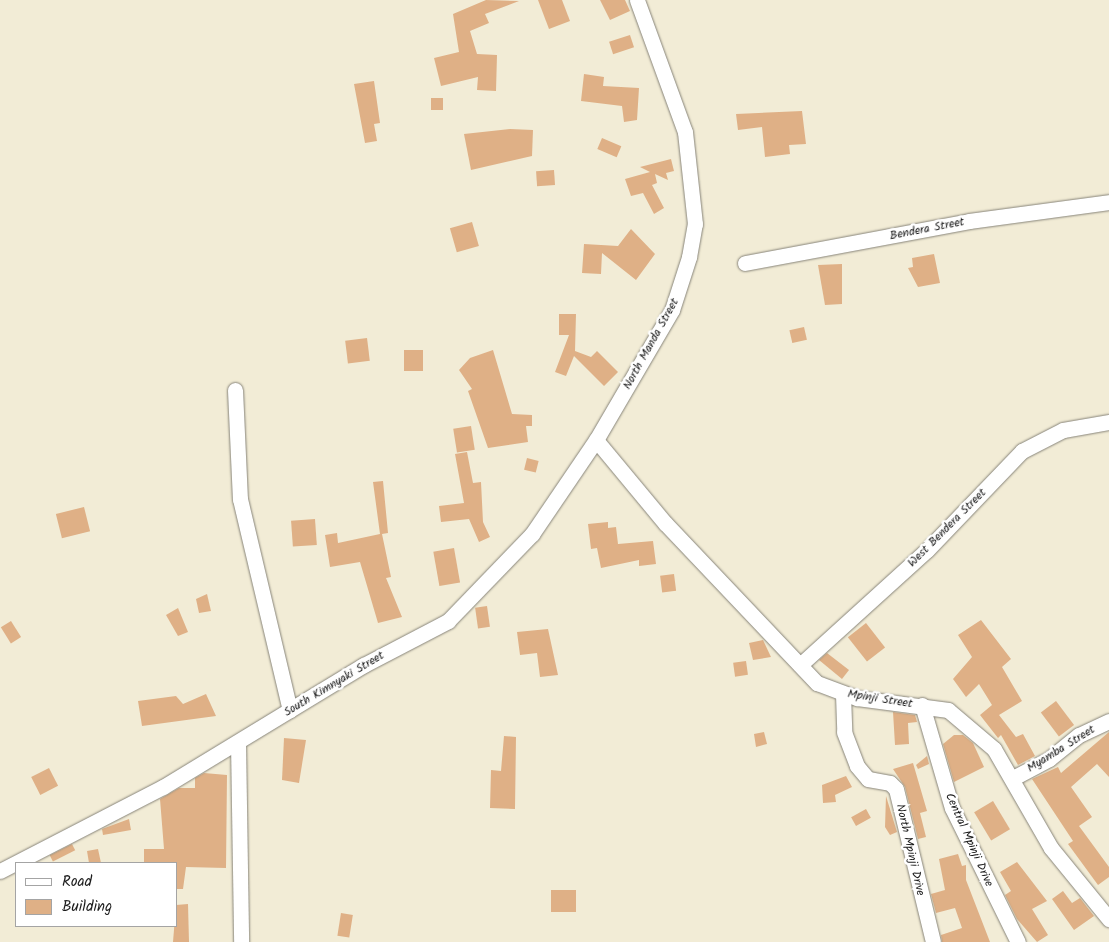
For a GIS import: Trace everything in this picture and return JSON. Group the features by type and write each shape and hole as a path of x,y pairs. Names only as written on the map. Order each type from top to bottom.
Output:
{"street":[{"name":"North Manda Street","path":"605,424 672,310 684,281 695,224 685,132 637,0"},
{"name":"Bendera Street","path":"745,263 968,222 1109,202"},
{"path":"235,390 240,499 290,710"},
{"name":"West Bendera Street","path":"800,665 927,550 1022,451 1063,430 1109,422"},
{"name":"South Kimnyaki Street","path":"17,862 163,787 290,710 462,610 532,534 605,424"},
{"name":"Mpinji Street","path":"596,440 665,523 817,683 843,694 922,705 958,716 994,749 1013,778 1051,848 1109,919"},
{"name":"North Mpinji Drive","path":"843,694 844,732 856,766 868,779 890,783 896,789 933,942"},
{"name":"Central Mpinji Drive","path":"922,705 952,808 1018,942"},
{"name":"Myamba Street","path":"1013,778 1109,721"},
{"path":"238,742 241,942"},
{"name":"South Kimnyaki Street","path":"0,871 15,863"}],"building":[{"path":"486,0 519,1 485,14 489,23 470,31 477,54 497,55 496,91 477,90 478,77 441,86 434,58 459,52 453,14"},
{"path":"538,0 562,0 570,21 549,29"},
{"path":"600,0 625,0 630,11 610,20"},
{"path":"630,35 634,47 613,54 609,42"},
{"path":"584,74 604,77 603,86 639,88 637,120 624,122 622,106 581,101"},
{"path":"374,81 380,123 374,124 377,141 365,143 354,84"},
{"path":"431,98 443,98 443,110 431,110"},
{"path":"802,111 806,144 789,145 790,154 765,157 762,127 738,130 736,114"},
{"path":"510,129 533,130 532,156 471,170 464,134"},
{"path":"602,138 621,146 617,157 597,149"},
{"path":"671,159 674,171 666,173 668,180 655,174 657,183 652,185 664,208 654,214 643,193 631,196 625,179 650,172 640,167"},
{"path":"554,170 555,185 537,186 536,171"},
{"path":"472,222 479,246 457,252 450,228"},
{"path":"631,229 655,254 636,280 602,253 601,274 582,273 584,244 618,246"},
{"path":"934,254 940,283 918,287 908,268 913,267 912,258"},
{"path":"842,264 842,304 825,305 818,265"},
{"path":"559,314 576,314 575,351 591,357 597,351 618,372 604,386 574,356 566,376 555,372 569,335 559,335"},
{"path":"804,327 807,340 792,343 789,330"},
{"path":"367,338 370,361 348,364 345,341"},
{"path":"404,350 423,350 423,371 404,371"},
{"path":"493,350 512,414 532,415 532,426 526,426 528,442 488,448 468,391 472,389 459,370 470,358"},
{"path":"471,426 475,450 457,453 453,429"},
{"path":"467,452 473,483 481,482 483,522 490,537 479,542 469,519 441,522 439,506 464,503 455,454"},
{"path":"527,458 539,461 536,473 524,470"},
{"path":"383,481 388,533 382,534 391,577 386,578 402,617 378,623 360,562 330,567 325,535 337,533 338,543 380,534 373,482"},
{"path":"84,507 90,531 62,538 56,514"},
{"path":"315,519 317,545 293,547 291,521"},
{"path":"608,522 608,528 616,527 618,544 653,541 656,564 639,566 639,560 601,568 597,548 591,549 588,524"},
{"path":"454,548 460,582 439,586 433,552"},
{"path":"674,574 676,591 662,593 660,576"},
{"path":"207,594 211,611 199,613 196,599"},
{"path":"487,606 490,627 478,628 475,608"},
{"path":"178,608 188,632 178,636 166,615"},
{"path":"981,620 1011,659 1002,667 1022,701 999,715 1016,737 1023,734 1035,756 1018,765 1001,735 998,738 980,715 992,705 979,684 966,697 953,679 972,657 958,635"},
{"path":"11,621 21,637 11,643 1,627"},
{"path":"866,623 885,647 867,662 848,637"},
{"path":"548,629 558,675 540,677 537,653 520,655 517,632"},
{"path":"763,640 771,657 753,660 749,643"},
{"path":"827,653 849,670 842,679 819,660"},
{"path":"746,661 748,675 735,677 733,663"},
{"path":"206,694 216,716 142,726 138,701 176,696 183,704"},
{"path":"1056,701 1074,725 1059,736 1041,712"},
{"path":"893,712 915,715 917,722 908,723 909,744 895,745"},
{"path":"764,732 767,744 756,747 754,734"},
{"path":"1109,732 1109,777 1097,764 1071,787 1092,817 1079,826 1109,867 1109,877 1098,885 1068,844 1073,841 1032,779 1058,767 1061,773"},
{"path":"954,735 963,735 973,743 984,767 954,782 943,744"},
{"path":"504,736 516,737 515,809 490,808 491,770 501,771"},
{"path":"284,738 306,740 299,783 282,780"},
{"path":"927,756 929,764 918,769 916,765"},
{"path":"913,763 927,811 920,813 926,837 918,839 905,787 893,769"},
{"path":"49,768 58,786 40,795 31,777"},
{"path":"204,773 227,775 226,868 186,867 183,889 178,889 178,862 144,862 144,849 164,849 160,799 179,788 195,788 195,778"},
{"path":"846,776 852,787 835,795 836,802 823,803 822,785"},
{"path":"886,796 897,832 890,835 885,827"},
{"path":"993,801 1010,829 991,841 974,812"},
{"path":"866,809 871,818 856,826 851,817"},
{"path":"129,819 131,830 103,835 102,829"},
{"path":"72,844 75,850 53,862 50,855"},
{"path":"98,849 101,862 89,862 87,851"},
{"path":"958,854 962,866 966,865 966,880 990,942 942,942 941,935 962,928 955,908 936,913 931,894 945,890 939,859"},
{"path":"1017,862 1047,901 1032,909 1048,935 1037,942 1017,919 1005,895 1011,891 1000,872"},
{"path":"551,890 576,890 576,912 551,912"},
{"path":"1063,891 1072,903 1080,898 1094,916 1074,930 1052,899"},
{"path":"188,904 189,942 173,942 174,927 178,927 178,905"},
{"path":"341,913 353,915 349,938 337,936"}]}
